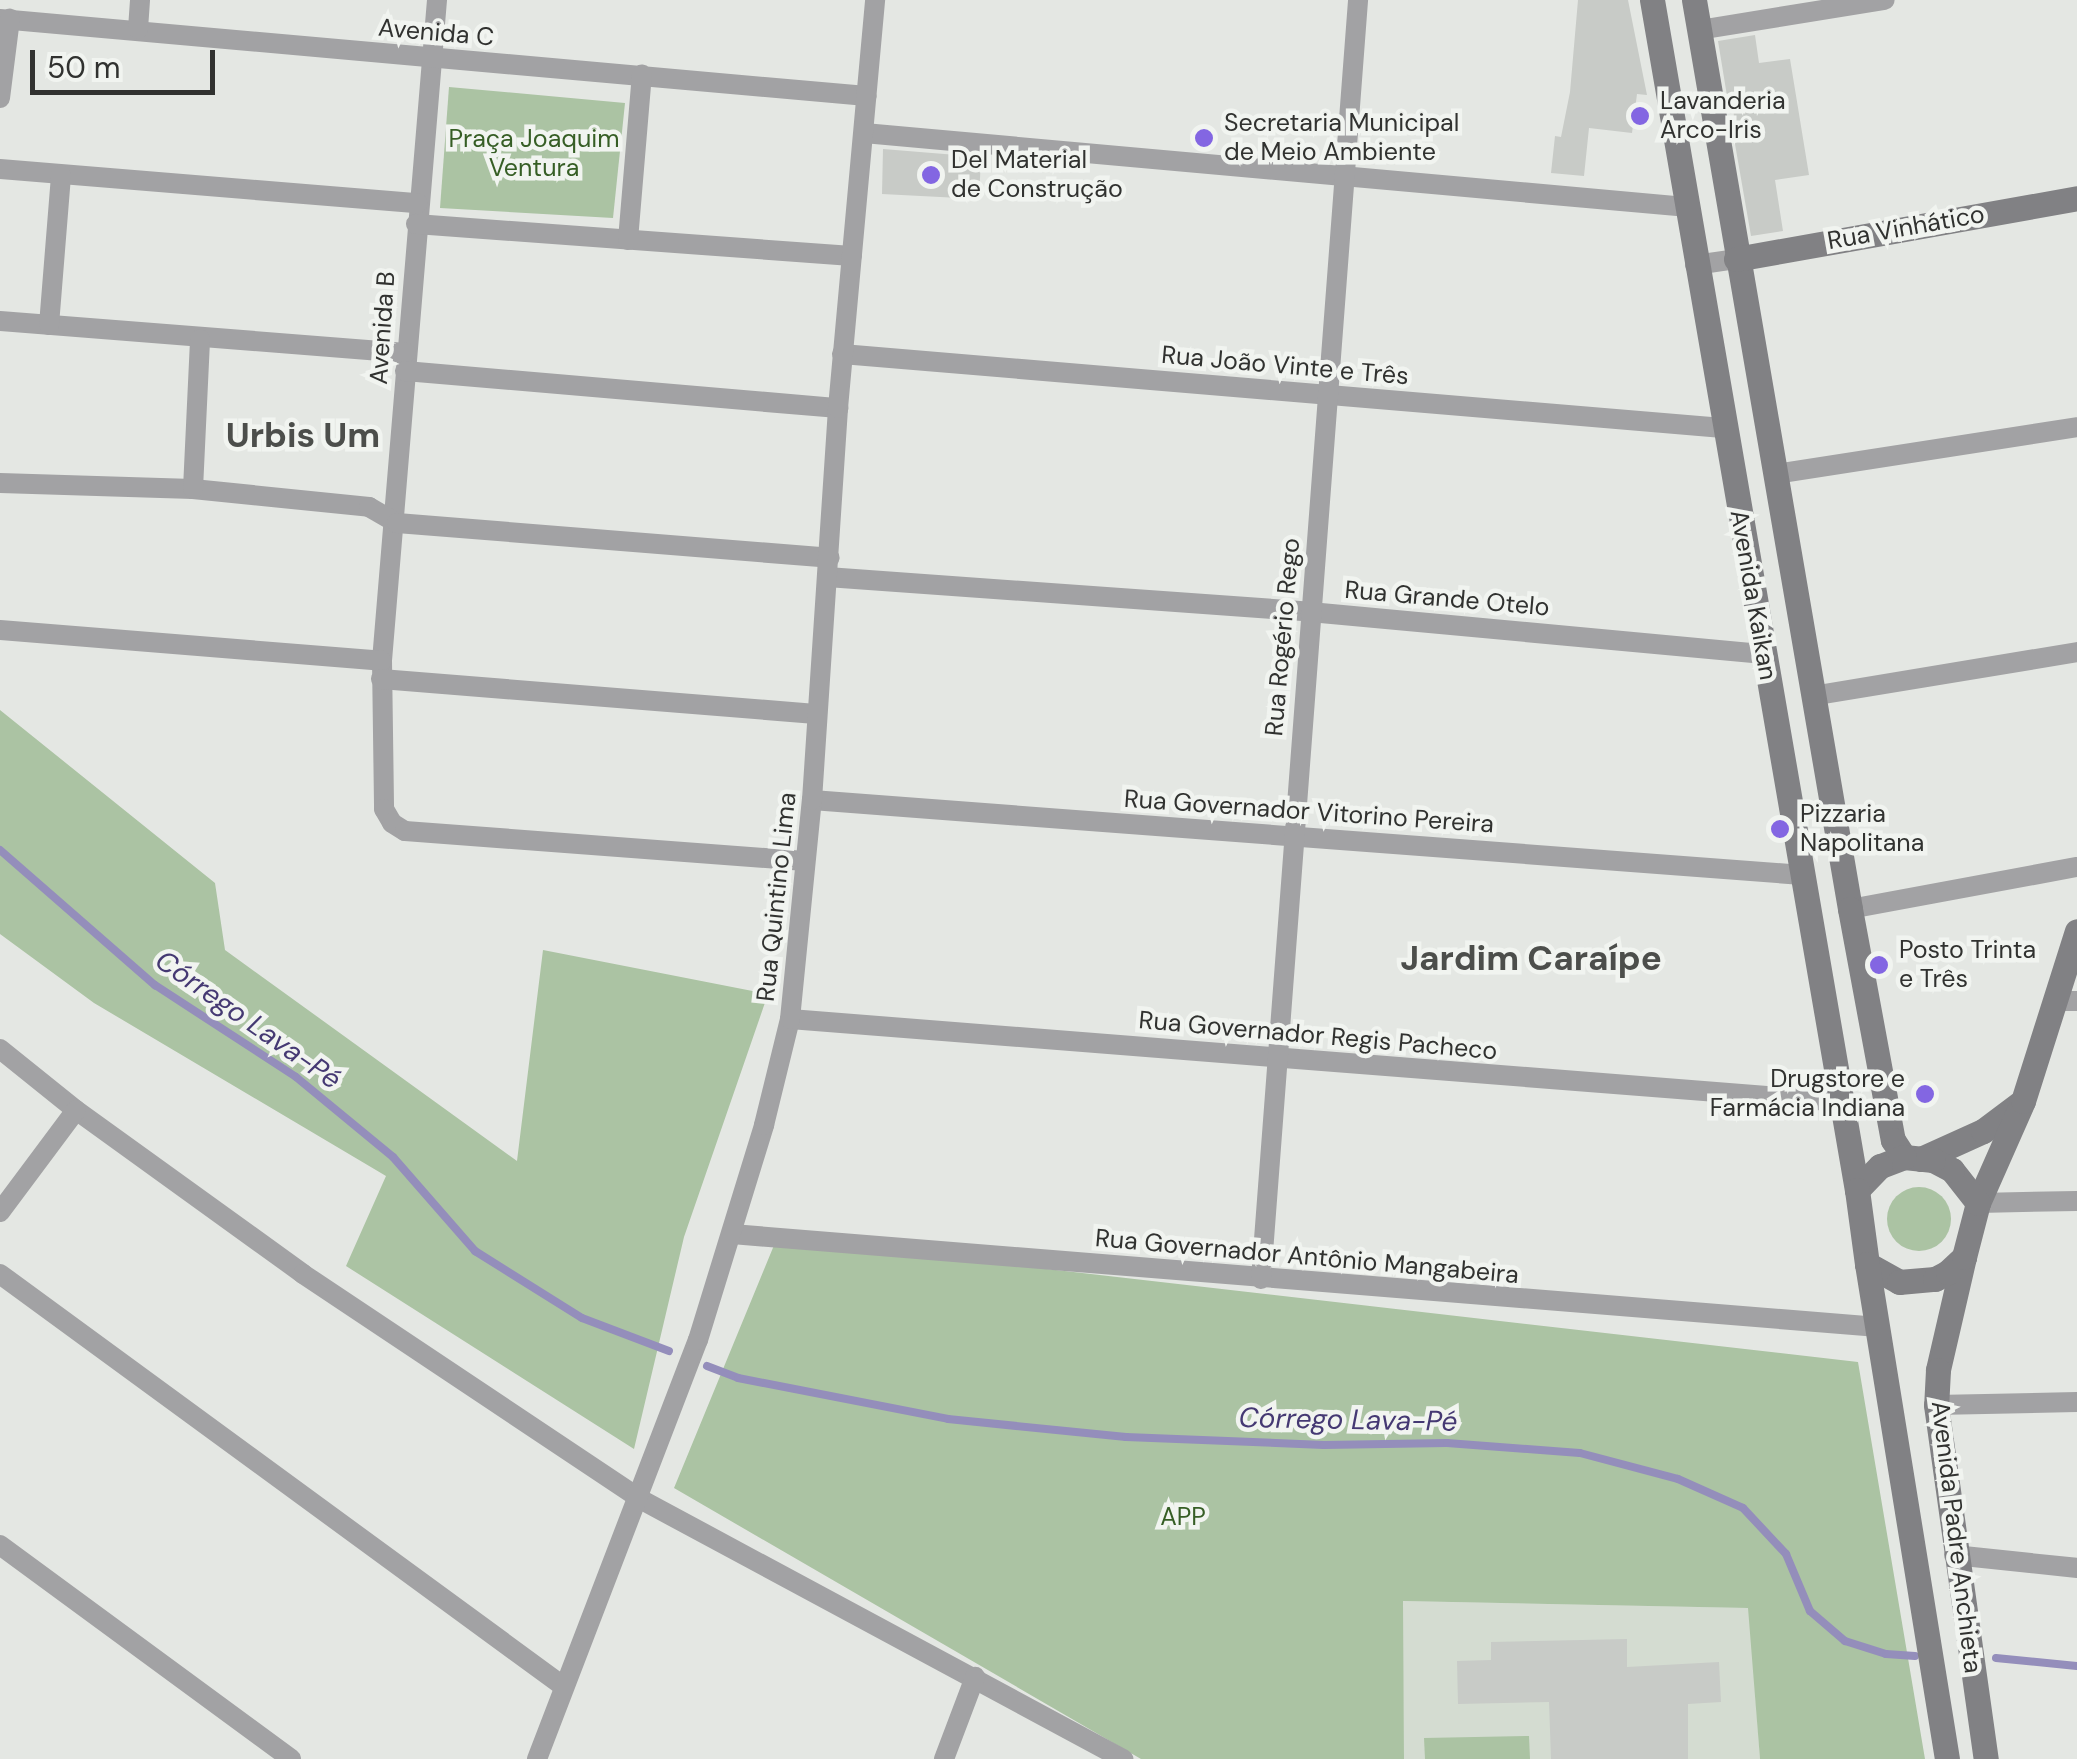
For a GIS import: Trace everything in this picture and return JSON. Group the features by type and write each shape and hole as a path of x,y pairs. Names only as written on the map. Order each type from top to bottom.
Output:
{"street":[{"path":"138,29 140,0"},
{"name":"Avenida B","path":"437,0 405,362 397,524 382,670 384,809 392,823 405,831 805,861"},
{"name":"Rua Quintino Lima","path":"537,1759 640,1499 732,1234 790,1019 812,800 842,354 875,0"},
{"name":"Rua Rogério Rego","path":"1261,1279 1358,0"},
{"name":"Avenida Kaikan","path":"1652,0 1856,1190"},
{"name":"Avenida Kaikan","path":"1694,0 1812,696 1893,1140 1913,1158"},
{"path":"1699,30 1885,0"},
{"path":"0,98 5,19"},
{"name":"Avenida C","path":"5,19 867,96"},
{"path":"628,240 642,75"},
{"path":"864,133 1686,207"},
{"path":"0,169 418,202"},
{"path":"49,325 60,175"},
{"name":"Rua Vinhático","path":"1736,259 2077,198"},
{"path":"416,224 852,256"},
{"path":"1696,265 1736,259"},
{"path":"0,321 200,338 838,408"},
{"path":"193,489 200,338"},
{"name":"Rua João Vinte e Três","path":"842,354 1723,428"},
{"path":"1775,474 2077,427"},
{"name":"Rua Grande Otelo","path":"0,482 193,489 368,507 397,524 1764,654"},
{"path":"0,630 816,714"},
{"path":"1812,696 2077,652"},
{"name":"Rua Governador Vitorino Pereira","path":"812,800 1802,875"},
{"path":"1850,909 2077,867"},
{"name":"Avenida Padre Anchieta","path":"1986,1759 1954,1555 1936,1405 1938,1370 1978,1203 2066,1001 2077,931"},
{"name":"Rua Governador Regis Pacheco","path":"790,1019 1842,1102"},
{"path":"0,1049 76,1110 303,1274 640,1499 1124,1759"},
{"path":"1856,1190 1880,1166 1913,1158 1983,1131 2023,1101"},
{"path":"0,1212 76,1110"},
{"path":"1913,1158 1952,1170 1978,1203 2077,1201"},
{"name":"Avenida Padre Anchieta","path":"1856,1190 1947,1759"},
{"name":"Rua Governador Antônio Mangabeira","path":"732,1234 1878,1328"},
{"path":"1866,1264 1878,1274 1914,1283 1935,1279 1964,1257"},
{"path":"0,1274 563,1686"},
{"path":"1936,1405 2077,1402"},
{"path":"0,1545 290,1759"},
{"path":"1954,1555 2077,1568"},
{"path":"944,1759 975,1677"}],"shaded area":[{"path":"1402,1601 1749,1608 1760,1759 1404,1759"}],"green space":[{"name":"Praça Joaquim Ventura","path":"449,87 625,103 613,218 440,208"},
{"path":"0,710 215,883 225,950 517,1161 543,950 768,994 684,1237 634,1449 346,1266 386,1176 94,1003 0,934"},
{"path":"1919,1187 1941,1197 1951,1219 1941,1241 1919,1251 1897,1241 1887,1219 1897,1197"},
{"name":"APP","path":"777,1238 1858,1362 1925,1759 1760,1759 1748,1608 1403,1601 1404,1759 1141,1759 674,1488"},
{"path":"1529,1736 1530,1759 1425,1759 1424,1738"}],"building":[{"path":"1578,0 1628,0 1647,95 1637,94 1632,133 1589,128 1584,176 1551,173 1555,136 1561,137 1570,92"},
{"path":"1755,35 1759,63 1790,59 1809,175 1775,180 1783,231 1751,236 1735,144 1733,95 1727,96 1718,41"},
{"name":"Del Material de Construção","path":"883,149 981,157 979,199 882,194"},
{"path":"1627,1639 1627,1667 1719,1662 1721,1702 1688,1704 1688,1759 1551,1759 1549,1702 1458,1704 1457,1661 1491,1660 1491,1642"}],"waterway":[{"name":"Córrego Lava-Pé","path":"0,850 155,985 296,1077 393,1157 475,1251 582,1318 669,1351"},
{"name":"Córrego Lava-Pé","path":"707,1366 738,1378 948,1419 1126,1437 1324,1445 1447,1443 1580,1453 1678,1479 1743,1508 1786,1554 1810,1611 1845,1641 1886,1654 1915,1656"},
{"name":"Córrego Lava-Pé","path":"1996,1658 2077,1666"}],"place":[{"name":"Lavanderia Arco-Iris","path":"1640,116"},
{"name":"Secretaria Municipal de Meio Ambiente","path":"1204,138"},
{"name":"Del Material de Construção","path":"931,175"},
{"name":"Pizzaria Napolitana","path":"1780,829"},
{"name":"Posto Trinta e Três","path":"1879,965"},
{"name":"Drugstore e Farmácia Indiana","path":"1925,1094"}],"district":[{"name":"Urbis Um","path":"303,435"},
{"name":"Jardim Caraípe","path":"1531,958"}]}
